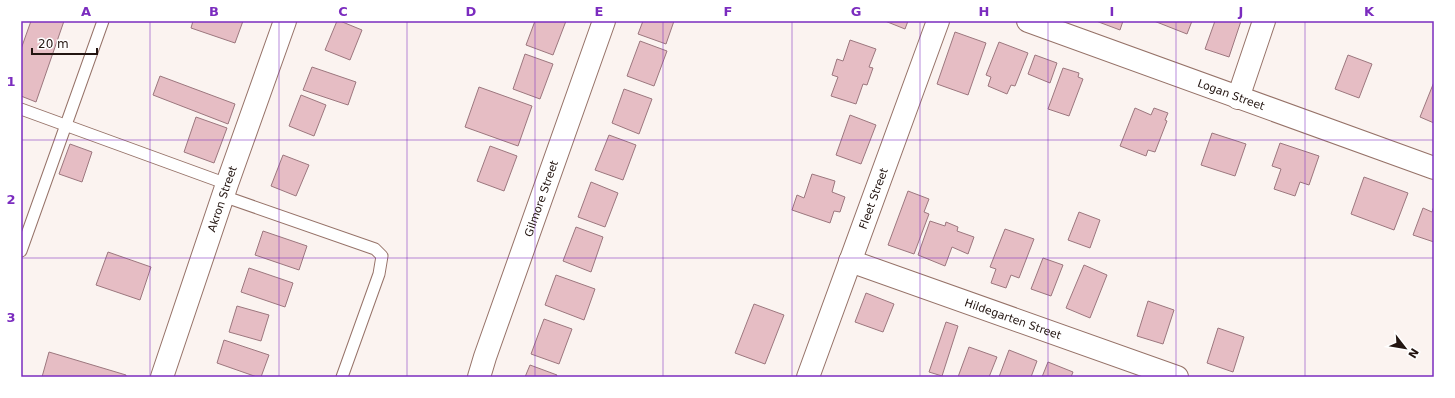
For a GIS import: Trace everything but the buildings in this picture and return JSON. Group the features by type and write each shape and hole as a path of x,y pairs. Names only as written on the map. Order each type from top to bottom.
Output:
{"street":[{"name":"Akron Street","path":"162,377 225,190 285,21"},
{"name":"Gilmore Street","path":"479,377 484,357 604,21"},
{"name":"Fleet Street","path":"808,377 938,21"},
{"name":"Logan Street","path":"1028,21 1434,168"},
{"path":"1238,98 1264,21"},
{"name":"Hildegarten Street","path":"850,261 1177,377"}],"lane":[{"path":"21,251 103,21"},
{"path":"21,109 67,125 225,190 375,249 382,256 379,274 342,377"}]}
